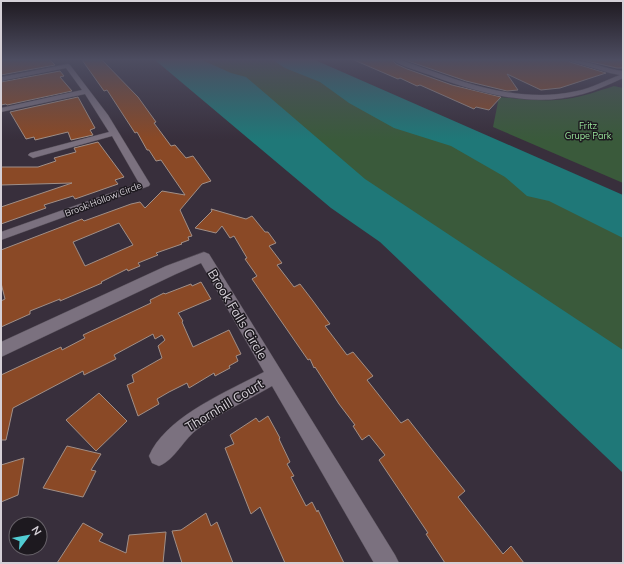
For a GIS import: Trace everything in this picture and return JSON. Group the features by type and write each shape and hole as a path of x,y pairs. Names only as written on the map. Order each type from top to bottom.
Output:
{"street":[{"name":"Brook Hollow Circle","path":"1,236 145,184 114,133 83,86"},
{"path":"469,86 500,94 536,97 563,96 578,93 596,86"},
{"path":"1,110 86,91"},
{"path":"33,155 114,133"},
{"name":"Brook Falls Circle","path":"1,350 171,270 204,257 387,563"},
{"name":"Thornhill Court","path":"159,456 172,440 191,422 274,375"}],"green space":[{"path":"228,86 335,86 623,227 623,387"},
{"name":"Fritz Grupe Park","path":"613,86 623,88 623,183 493,127 499,97 532,100 558,100 590,94"}],"shaded area":[{"path":"186,86 257,86 365,179 623,350 623,473 380,242 331,208"},
{"path":"326,86 375,86 623,195 623,238 549,201 527,196 505,177 451,146 394,128 349,103"}],"building":[{"path":"1,86 68,86 72,91 7,105 1,105"},
{"path":"101,86 128,86 138,97 156,122 154,123 171,146 175,145 186,158 193,156 211,181 202,184 180,210 192,236 188,237 189,240 181,243 182,244 156,253 158,255 138,263 140,266 128,271 127,269 101,282 102,283 60,301 60,299 30,311 30,314 1,327 1,301 5,299 1,283 1,250 82,219 84,221 131,204 140,202 145,208 162,191 185,195 161,160 156,161 149,150 147,150 137,132 135,133 107,90 104,91","holes":["119,223 133,245 85,266 73,242"]},
{"path":"423,86 457,86 501,97 489,110 476,107 474,109"},
{"path":"488,86 515,86 518,90 507,91"},
{"path":"533,86 565,86 560,88 541,90"},
{"path":"78,97 95,128 90,130 93,135 71,140 68,132 35,140 34,137 26,139 10,112"},
{"path":"98,142 124,177 115,180 118,184 75,199 73,196 44,205 46,208 1,224 1,207 72,183 1,185 1,167 38,167 56,161 54,158 76,152 74,148"},
{"path":"211,209 246,219 252,216 265,232 268,232 276,243 269,246 282,263 277,265 294,287 300,284 330,324 325,326 347,355 353,352 373,376 367,380 401,423 408,419 465,491 458,497 503,554 511,546 524,563 445,563 426,534 428,533 379,460 385,455 369,435 362,440 353,426 355,425 339,404 315,367 314,368 310,359 308,360 252,279 257,276 245,259 247,258 234,236 230,238 222,226 216,233 195,228 212,211"},
{"path":"201,282 211,299 178,313 183,321 182,322 193,347 229,330 241,354 236,356 238,361 229,366 230,368 215,376 214,373 189,388 187,383 169,392 157,399 159,404 138,416 127,385 134,382 132,375 162,358 158,346 165,340 162,335 155,339 153,334 114,355 116,359 84,375 83,371 13,408 6,440 1,440 1,375 61,347 62,350 85,338 83,335 151,303 150,300 164,293 165,294 191,284 192,286"},
{"path":"99,393 127,421 96,451 66,420"},
{"path":"268,416 280,438 279,439 290,462 287,464 294,476 291,477 306,506 312,502 317,512 318,510 344,563 285,563 260,507 251,514 225,448 234,444 230,435 256,418 259,422"},
{"path":"67,446 101,454 91,470 96,471 83,497 43,488"},
{"path":"24,458 18,495 1,502 1,465"},
{"path":"206,513 211,526 217,522 233,563 182,563 172,531 181,530"},
{"path":"83,523 103,534 99,541 126,553 129,535 166,532 163,563 57,563"}]}
